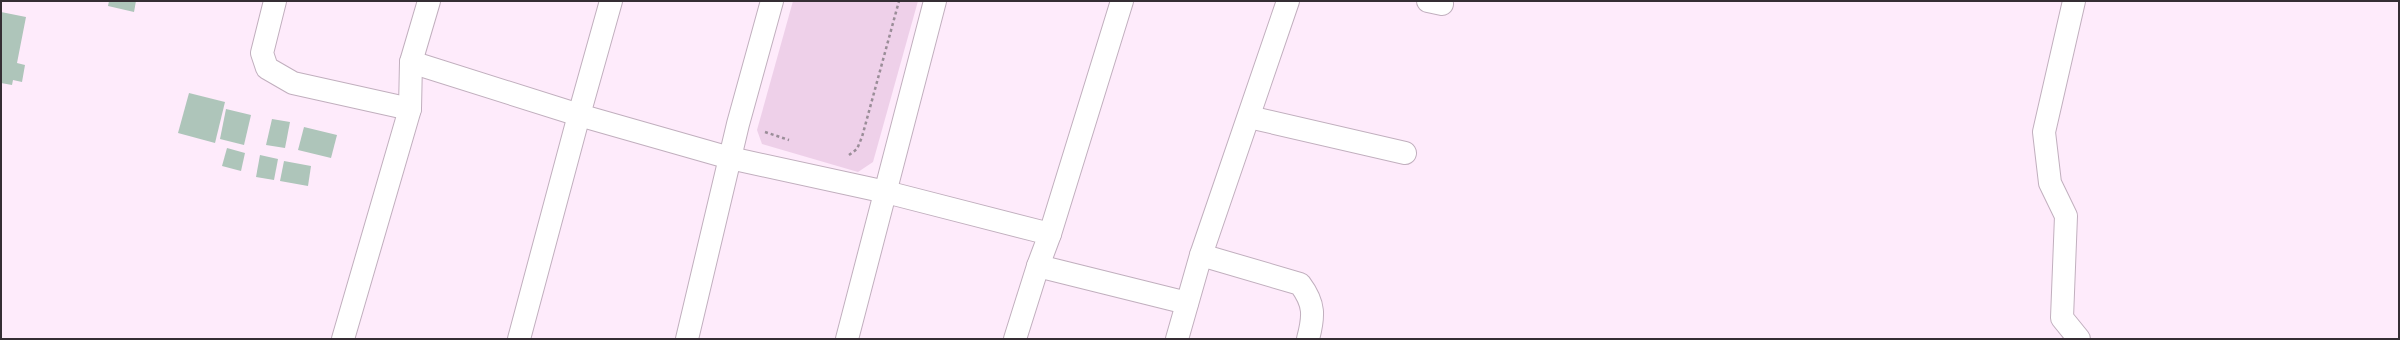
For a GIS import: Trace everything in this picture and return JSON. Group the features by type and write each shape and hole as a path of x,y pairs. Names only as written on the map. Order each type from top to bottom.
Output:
{"street":[{"path":"275,1 262,53 267,68 292,83 410,109"},
{"path":"343,339 410,109 411,62 429,1"},
{"path":"520,339 578,115 611,1"},
{"path":"687,339 730,158 772,1"},
{"path":"847,339 935,1"},
{"path":"1015,339 1038,266 1050,234 1122,1"},
{"path":"1177,339 1201,255 1288,1"},
{"path":"2074,1 2044,132 2050,182 2066,216 2062,318 2079,339"},
{"path":"411,62 578,115 730,158 886,192 1050,234"},
{"path":"1249,117 1405,153"},
{"path":"1201,255 1300,284 1310,298 1313,320 1308,339"},
{"path":"1038,266 1187,303"}],"path":[{"path":"847,156 857,149 862,137 899,1"}],"shaded area":[{"path":"793,1 918,1 873,162 858,172 762,144 757,130"}],"building":[{"path":"109,1 136,1 134,12 108,6"},
{"path":"1,12 26,17 17,63 25,65 22,82 13,80 12,85 1,83"},
{"path":"189,93 225,102 215,143 178,133"},
{"path":"226,109 251,115 244,145 220,139"},
{"path":"272,119 290,122 285,148 266,145"},
{"path":"304,127 337,135 331,158 298,150"},
{"path":"227,148 245,153 241,171 222,166"},
{"path":"260,155 278,159 274,180 256,177"},
{"path":"284,161 311,166 308,186 280,181"}]}
